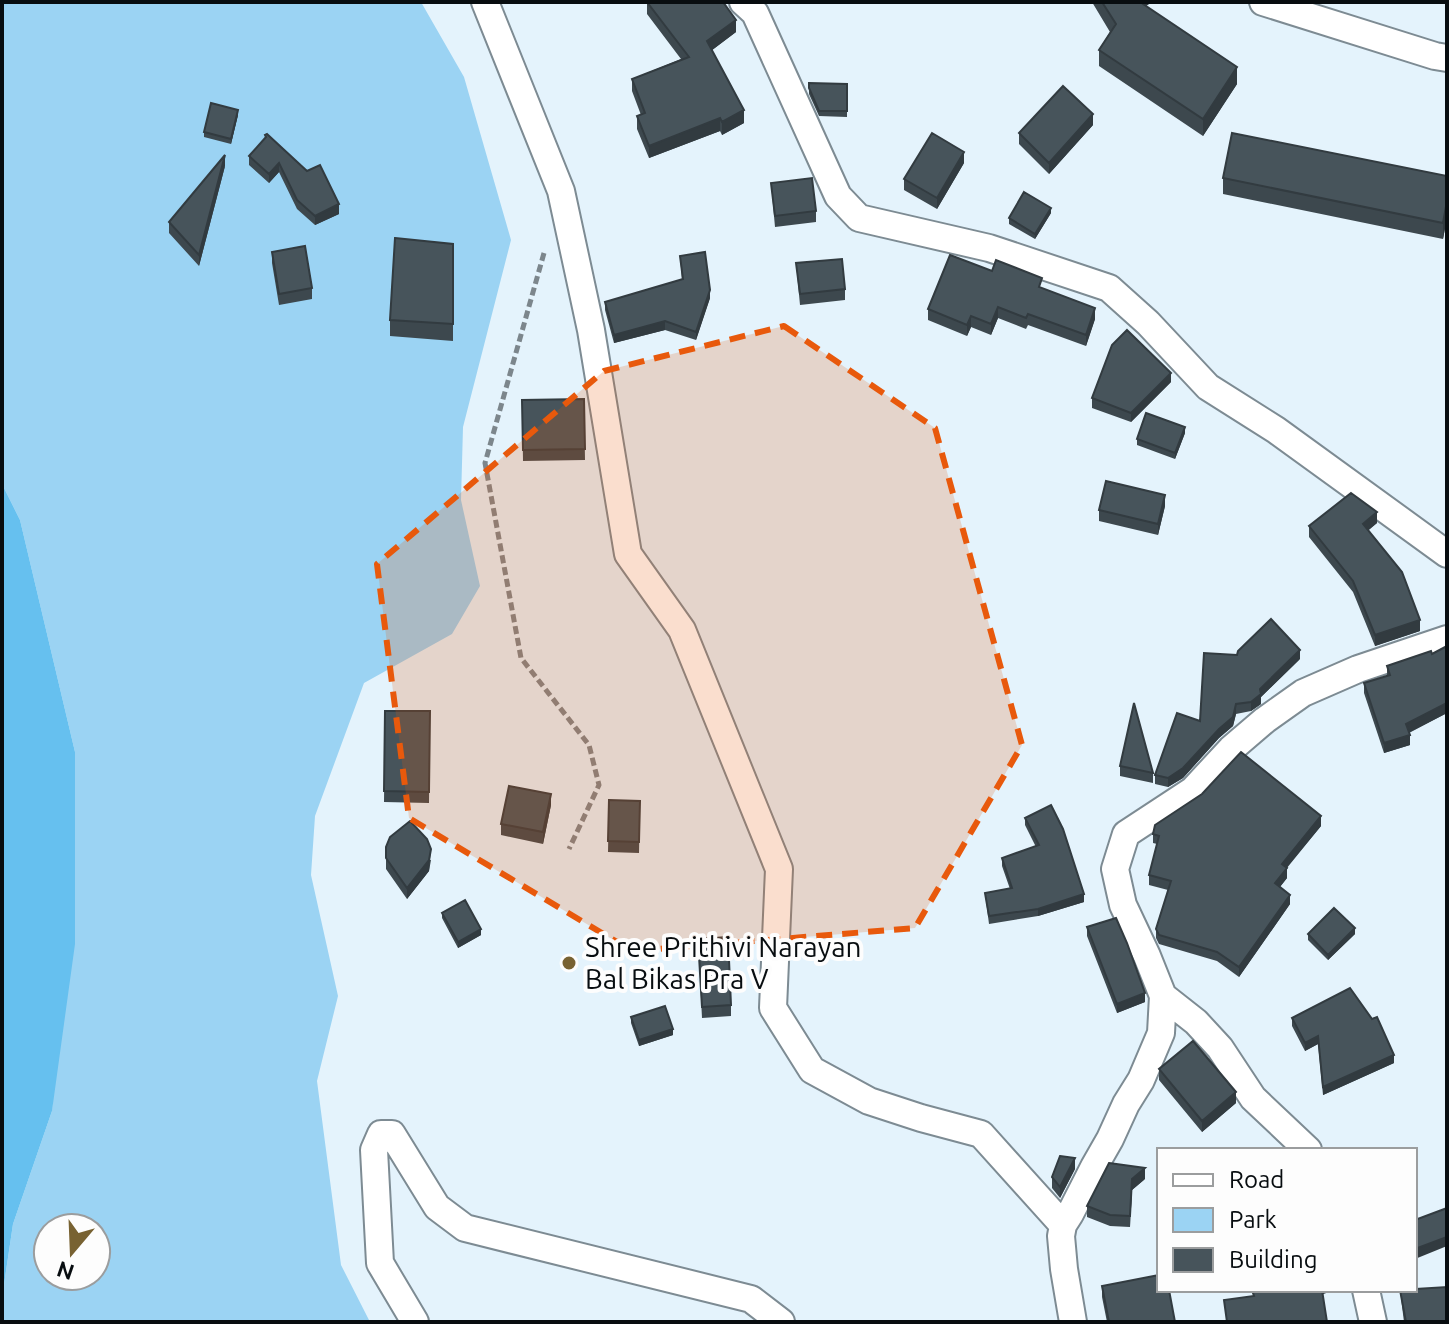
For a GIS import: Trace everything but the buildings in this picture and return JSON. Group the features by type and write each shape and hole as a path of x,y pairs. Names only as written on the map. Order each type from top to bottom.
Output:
{"street":[{"path":"485,2 561,191 591,330 628,554 682,630 779,869 773,1008 812,1070 869,1101 981,1134 1063,1225"},
{"path":"743,2 755,13 838,196 859,218 989,248 1109,288 1148,323 1208,387 1276,430 1447,554"},
{"path":"1263,2 1447,58"},
{"path":"1073,1322 1064,1269 1063,1225 1141,1080 1161,1033 1163,996 1123,905 1115,869 1126,834 1193,790 1231,749 1303,693 1358,669 1447,639"},
{"path":"1163,996 1196,1022 1220,1048 1253,1098 1306,1148"},
{"path":"415,1322 380,1263 374,1150 381,1134 392,1134 437,1207 465,1228 751,1299 781,1322"},
{"path":"1366,1292 1373,1322"}],"path":[{"path":"544,252 485,463 521,658 589,745 599,785 569,849"}],"highlighted area":[{"path":"784,326 935,428 1022,745 915,928 632,951 409,818 377,564 604,371"}],"green space":[{"path":"2,2 421,2 464,77 511,240 463,427 461,500 480,586 452,634 364,683 315,816 311,875 338,996 317,1081 341,1265 370,1322 2,1322 2,1298 13,1224 52,1111 75,752 20,520 2,484"}],"shaded area":[{"path":"2,484 20,520 75,752 75,944 52,1111 13,1224 2,1298"}],"place":[{"name":"Shree Prithivi Narayan Bal Bikas Pra V","path":"569,963"}]}
